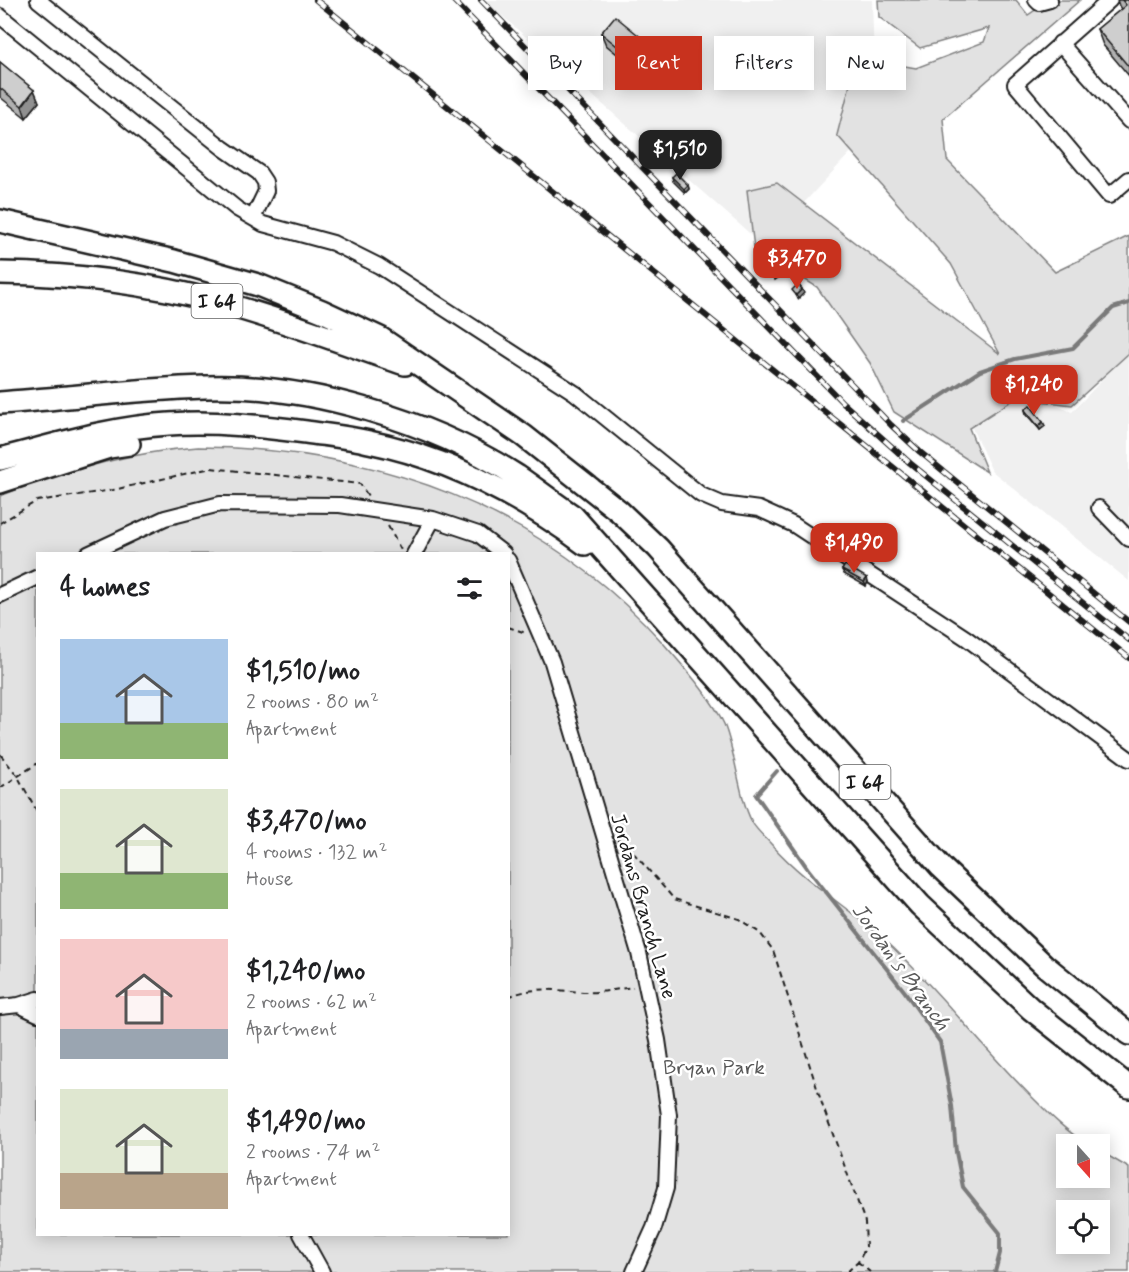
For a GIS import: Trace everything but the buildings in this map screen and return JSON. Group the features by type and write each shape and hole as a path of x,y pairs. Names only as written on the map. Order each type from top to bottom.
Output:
{"highway":[{"path":"0,221 174,261 258,285 380,338 426,371"},
{"name":"I 64","path":"0,273 34,273 141,286 218,302 426,371 524,436 619,511 642,533 689,581 941,867 1044,965 1129,1034"},
{"path":"0,403 206,387 262,389 322,398 380,413 444,438 516,475 573,516 629,577"},
{"name":"I 64","path":"0,459 82,438 167,424 217,423 268,427 369,442 442,463 492,484 547,516 629,577 920,905 1030,1009 1129,1087"},
{"path":"0,483 109,447 268,427"}],"street":[{"path":"38,0 223,148 259,173 265,182 266,191 253,218"},
{"path":"1036,0 1040,3 1050,0"},
{"path":"1110,0 1015,84 1109,196 1129,179"},
{"path":"0,16 237,209 263,224 333,243 379,266 575,393 701,495 722,504 759,509 794,525 966,638 1129,759"},
{"path":"1060,44 1129,121"},
{"path":"92,552 165,518 219,504 340,505 378,509 434,519 478,534 501,552"},
{"path":"1099,508 1129,539"},
{"path":"415,552 434,519"},
{"name":"Jordans Branch Lane","path":"510,565 552,662 647,984 669,1115 667,1177 654,1228 634,1272"},
{"path":"0,595 36,578"},
{"path":"0,1007 19,1005 36,1000"},
{"path":"19,1005 36,1013"},
{"path":"303,1236 322,1272"}],"path":[{"path":"0,523 37,501 113,490 212,468 360,484 378,509 402,552"},
{"path":"0,754 17,775 36,809"},
{"path":"0,788 36,764"},
{"path":"603,835 624,842 674,899 739,919 760,933 773,950 823,1107 865,1222 866,1247 858,1262 847,1272"},
{"path":"510,996 538,988 550,991 564,988 586,992 647,984"},
{"path":"858,1262 870,1272"}],"shaded area":[{"path":"484,0 872,0 873,36 826,36 826,90 875,90 876,125 764,246 586,90 603,90 603,36 528,36 528,39"},
{"path":"1129,351 1129,581 992,471 972,428 1015,389 1072,412"}],"green space":[{"path":"878,0 1016,0 1028,15 1050,0 1080,0 943,119 947,160 1055,272 1129,236 1129,353 1072,405 1016,398 969,428 987,472 894,412 870,363 817,287 754,248 747,190 777,183 1000,354 951,264 837,135 849,90 906,90 906,66 916,68 984,42 989,28 920,48 879,17"},
{"name":"Bryan Park","path":"198,447 264,450 329,459 392,474 452,494 509,521 564,555 615,596 663,643 719,714 728,735 747,811 759,831 785,859 872,929 905,959 1029,1094 1073,1134 1056,1134 1056,1188 1110,1188 1110,1157 1129,1168 1129,1272 0,1272 0,496 48,478 123,458"}],"waterway":[{"name":"Jordan's Branch","path":"903,421 980,371 1015,359 1073,348 1113,308 1129,303"},
{"name":"Jordan's Branch","path":"777,771 756,795 808,869 905,992 940,1042 952,1106 956,1152 963,1187 1000,1233 1000,1253 995,1272"}],"railway":[{"path":"316,0 1129,658"},
{"path":"453,0 843,403 910,463 1129,640"},
{"path":"481,0 891,425 920,452 1129,622"}]}
